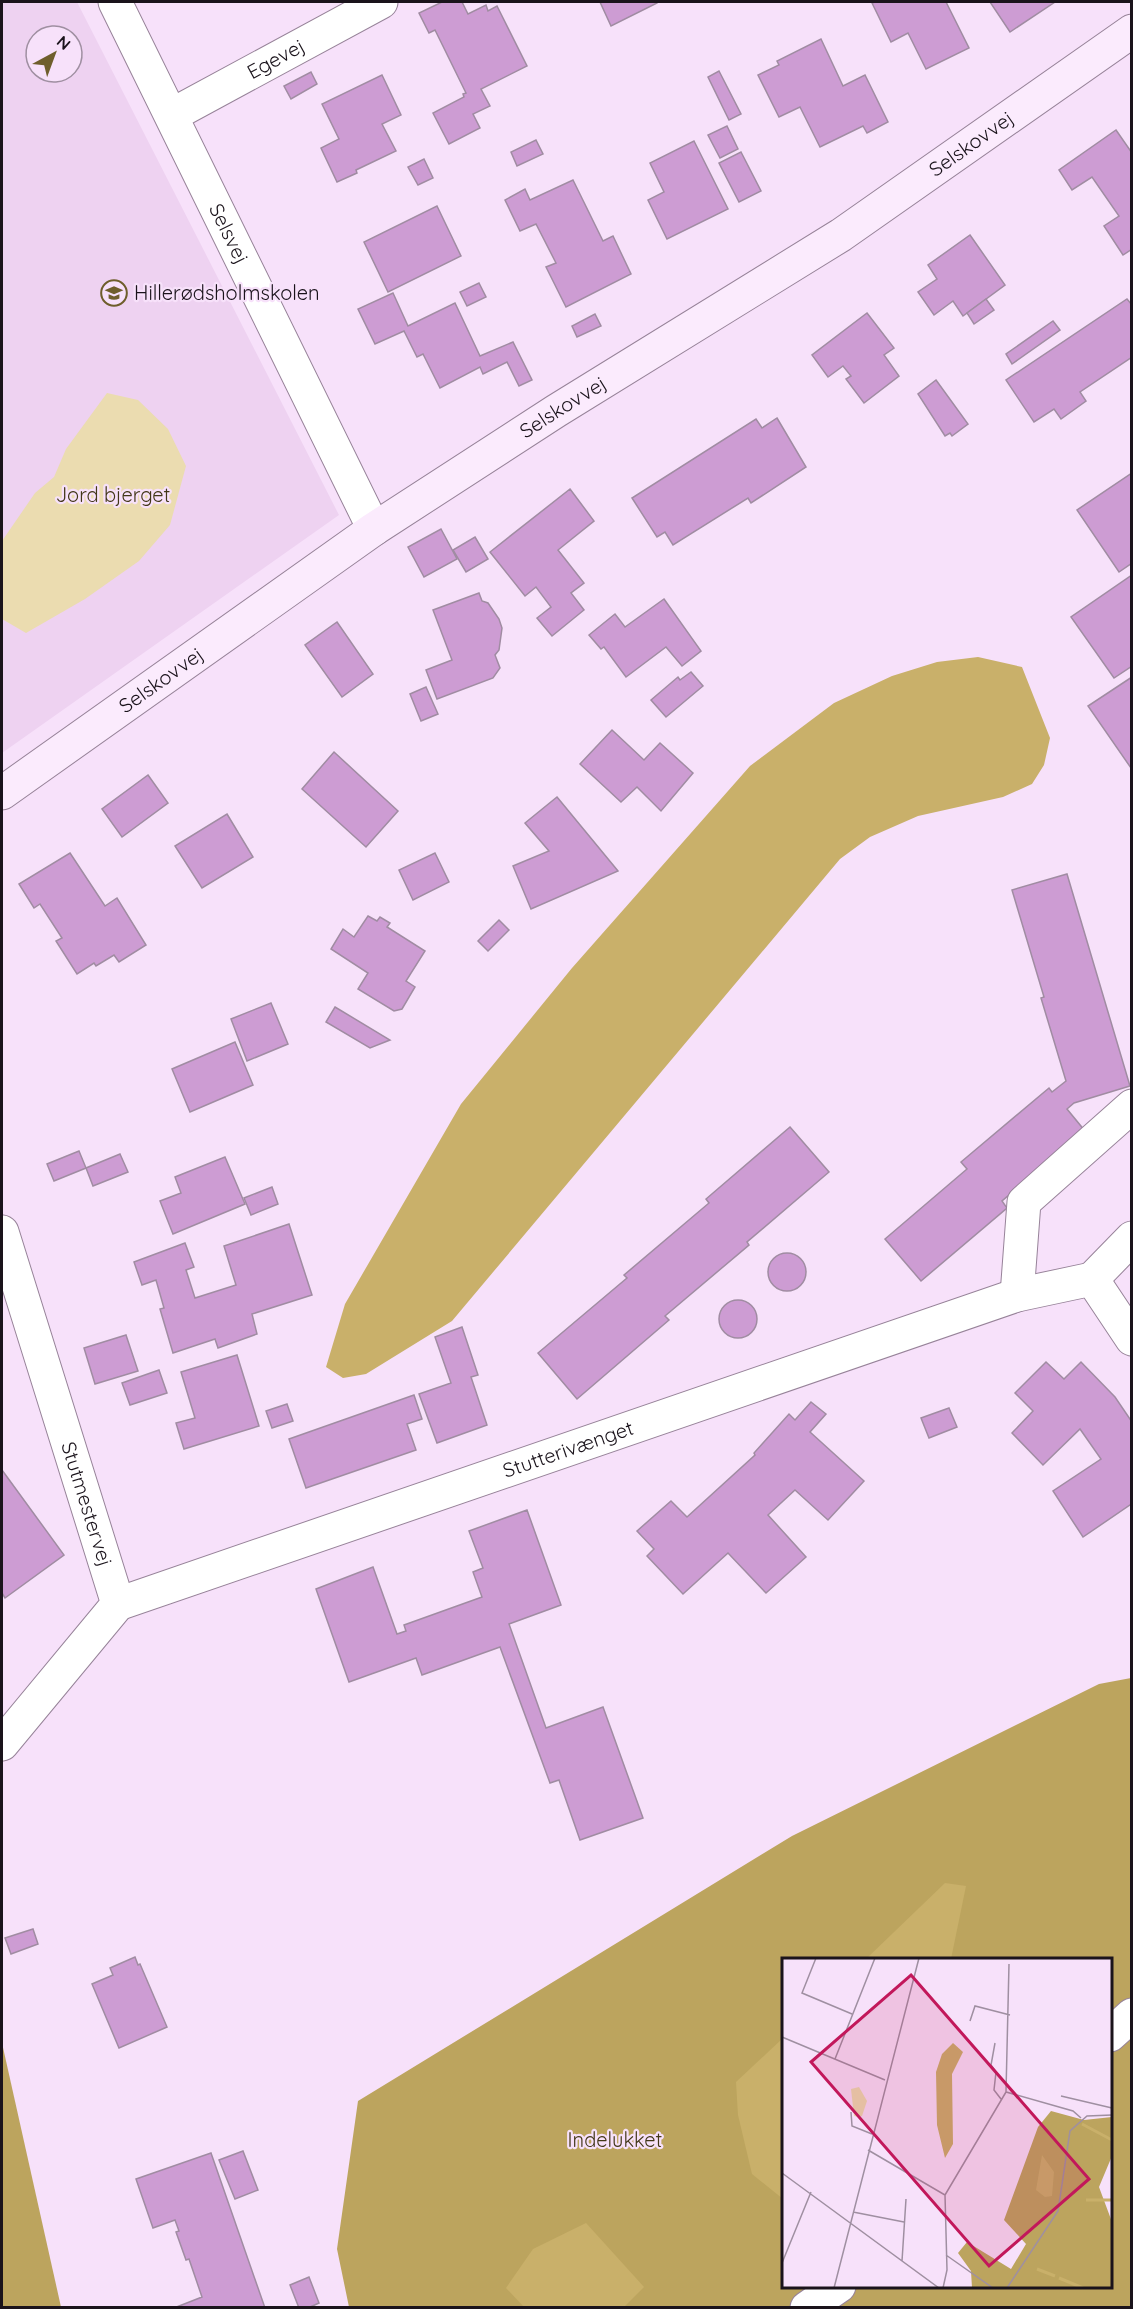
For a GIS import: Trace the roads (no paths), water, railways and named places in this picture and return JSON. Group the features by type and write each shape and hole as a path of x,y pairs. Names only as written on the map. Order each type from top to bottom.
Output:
{"street":[{"name":"Selsvej","path":"115,2 374,529"},
{"name":"Egevej","path":"172,115 381,2"},
{"name":"Selskovvej","path":"2,793 374,529 556,411 841,235 1131,31"},
{"path":"1017,1295 1024,1202 1131,1106"},
{"name":"Stutmestervej","path":"2,1232 118,1604"},
{"path":"1131,1238 1092,1279 1131,1340"},
{"name":"Stutterivænget","path":"118,1604 1017,1295 1092,1279"},
{"path":"2,1744 118,1604"},
{"path":"1112,2033 1131,2015"},
{"path":"807,2307 836,2288"}],"place":[{"name":"Hillerødsholmskolen","path":"114,293"}],"park label":[{"name":"Jord bjerget","path":"113,495"},
{"name":"Indelukket","path":"615,2140"}]}
